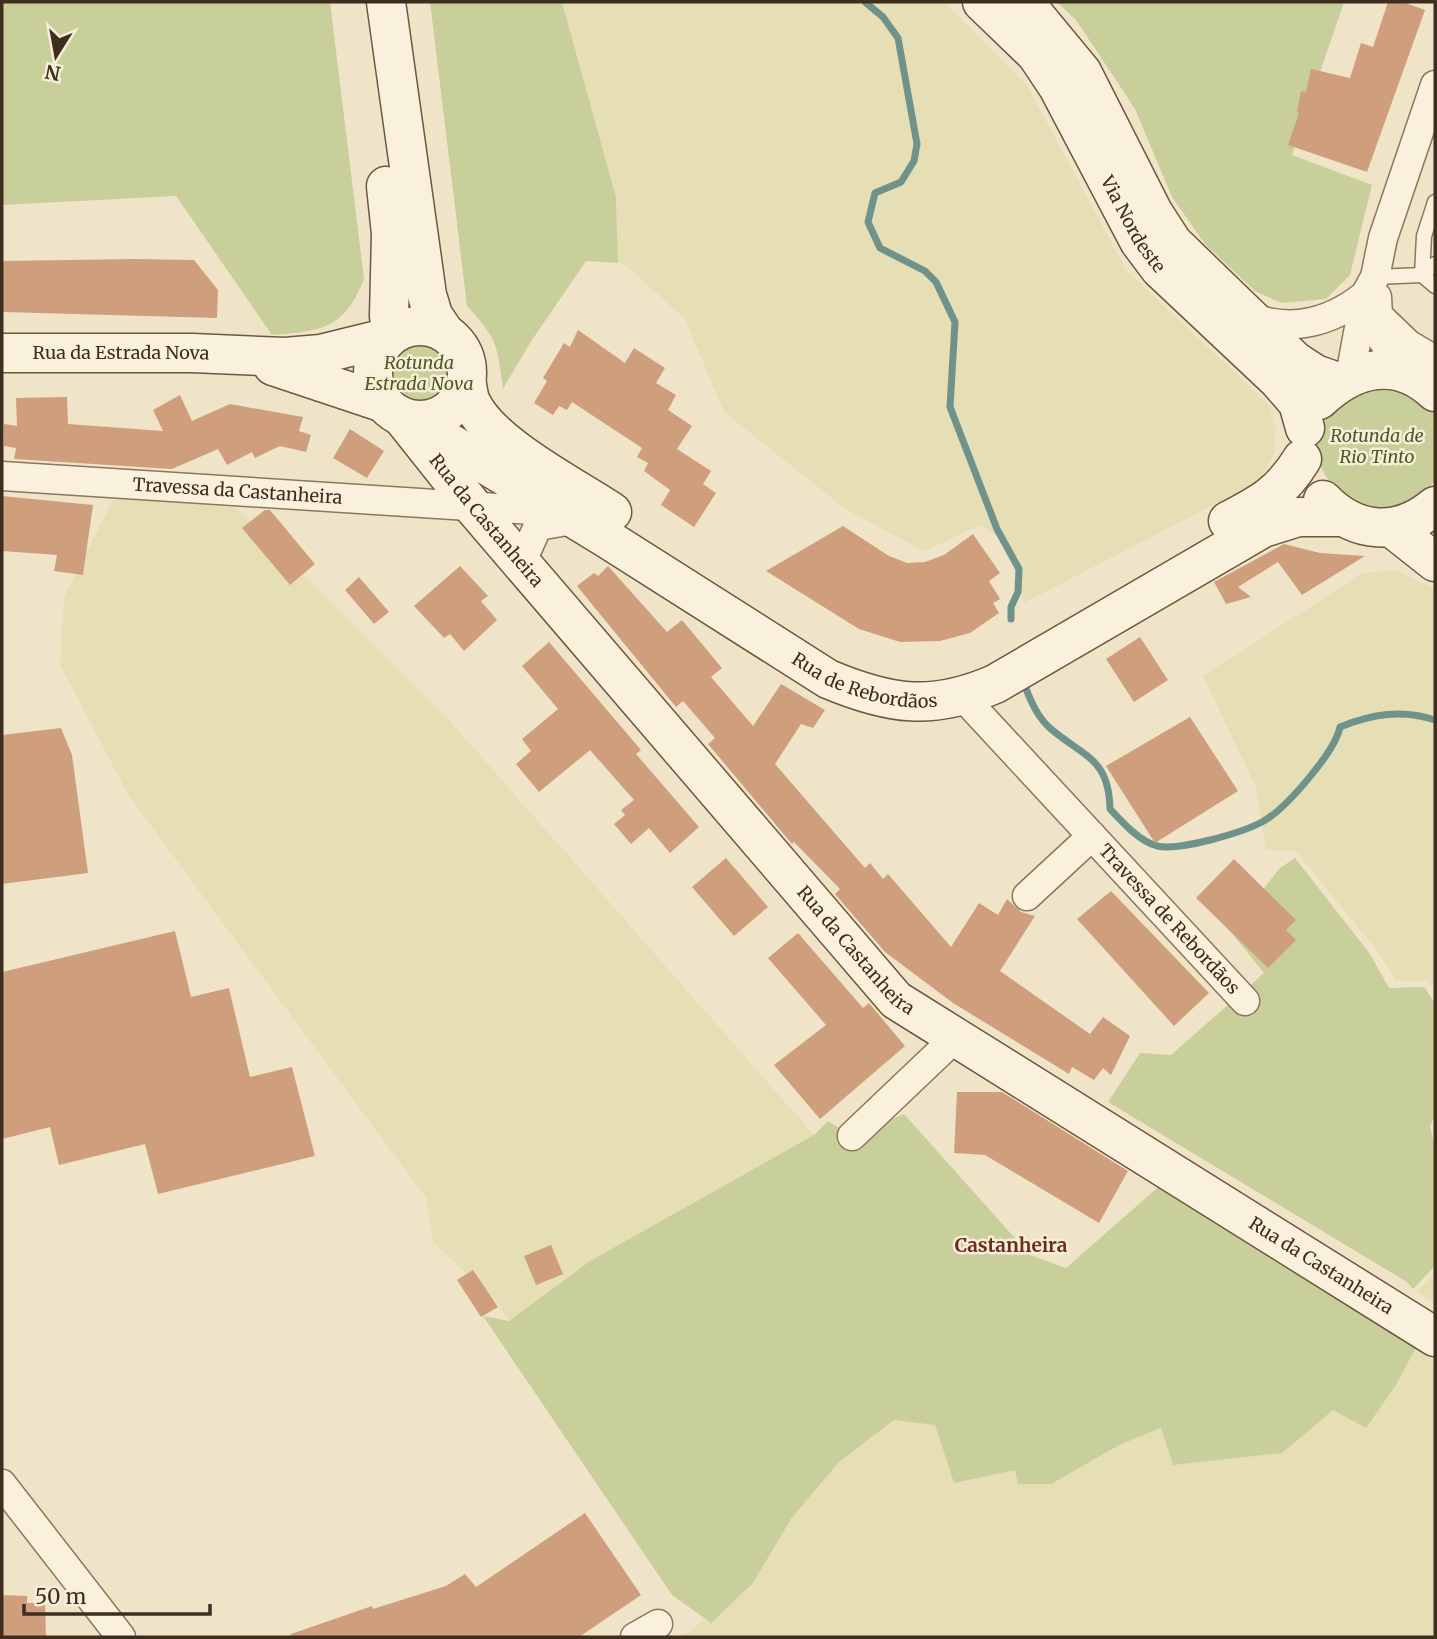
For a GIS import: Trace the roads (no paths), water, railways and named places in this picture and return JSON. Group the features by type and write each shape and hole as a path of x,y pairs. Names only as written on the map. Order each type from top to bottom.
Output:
{"main road":[{"path":"361,2 391,234 389,336 374,360 372,377 399,413 430,419 447,411 460,398 466,381 463,353 433,315 427,295 386,2"},
{"name":"Via Nordeste","path":"982,2 1035,54 1058,87 1146,251 1204,313 1278,380 1298,402 1313,488 1339,517"},
{"name":"Via Nordeste","path":"1024,2 1082,72 1153,212 1173,243 1295,361 1315,374 1344,379"},
{"path":"389,336 419,326 445,333"},
{"name":"Rua da Estrada Nova","path":"2,353 302,356 389,336"},
{"name":"Rua da Estrada Nova","path":"240,357 329,383 399,413"},
{"path":"1344,379 1376,369 1427,377"},
{"name":"Rua de Rebordãos","path":"466,381 470,401 487,427 507,443 825,651 877,675 910,681 943,678 982,664 1270,499 1287,483 1317,402 1344,379"},
{"name":"Rua de Rebordãos","path":"399,413 570,516 828,679 866,695 903,703 933,703 962,697 995,684 1264,528 1298,517 1339,517 1361,526 1392,528"},
{"name":"Rua da Castanheira","path":"399,413 474,508 896,1000 1435,1337"},
{"path":"1392,528 1421,518 1435,506"},
{"path":"1392,528 1435,562"}],"street":[{"path":"1344,379 1373,296 1384,238 1435,86"},
{"path":"1246,316 1283,325 1314,323 1373,296"},
{"path":"1373,296 1378,335 1427,377"},
{"name":"Travessa da Castanheira","path":"2,477 570,516"},
{"path":"521,563 538,526 570,516"},
{"name":"Travessa de Rebordãos","path":"962,697 1245,1001"},
{"name":"Travessa de Rebordãos","path":"1027,896 1092,836"},
{"path":"852,1136 954,1038"},
{"path":"2,1484 12,1518 121,1637"}],"lane":[{"path":"1422,275 1424,236 1435,202"},
{"path":"1373,296 1422,275 1435,264"},
{"path":"1422,275 1435,286"}],"waterway":[{"path":"865,2 883,17 898,38 917,144 914,161 901,182 875,193 868,222 880,248 925,271 936,282 955,322 950,407 997,529 1019,569 1018,592 1011,607 1011,619"},
{"path":"1025,686 1046,725 1084,753 1100,769 1109,792 1110,809 1144,840 1167,847 1195,844 1226,836 1262,822 1283,806 1319,765 1340,727 1364,719 1399,714 1435,720"}],"district":[{"name":"Castanheira","path":"1011,1245"}],"park label":[{"name":"Rotunda Estrada Nova","path":"419,373"},
{"name":"Rotunda de Rio Tinto","path":"1377,446"}]}
